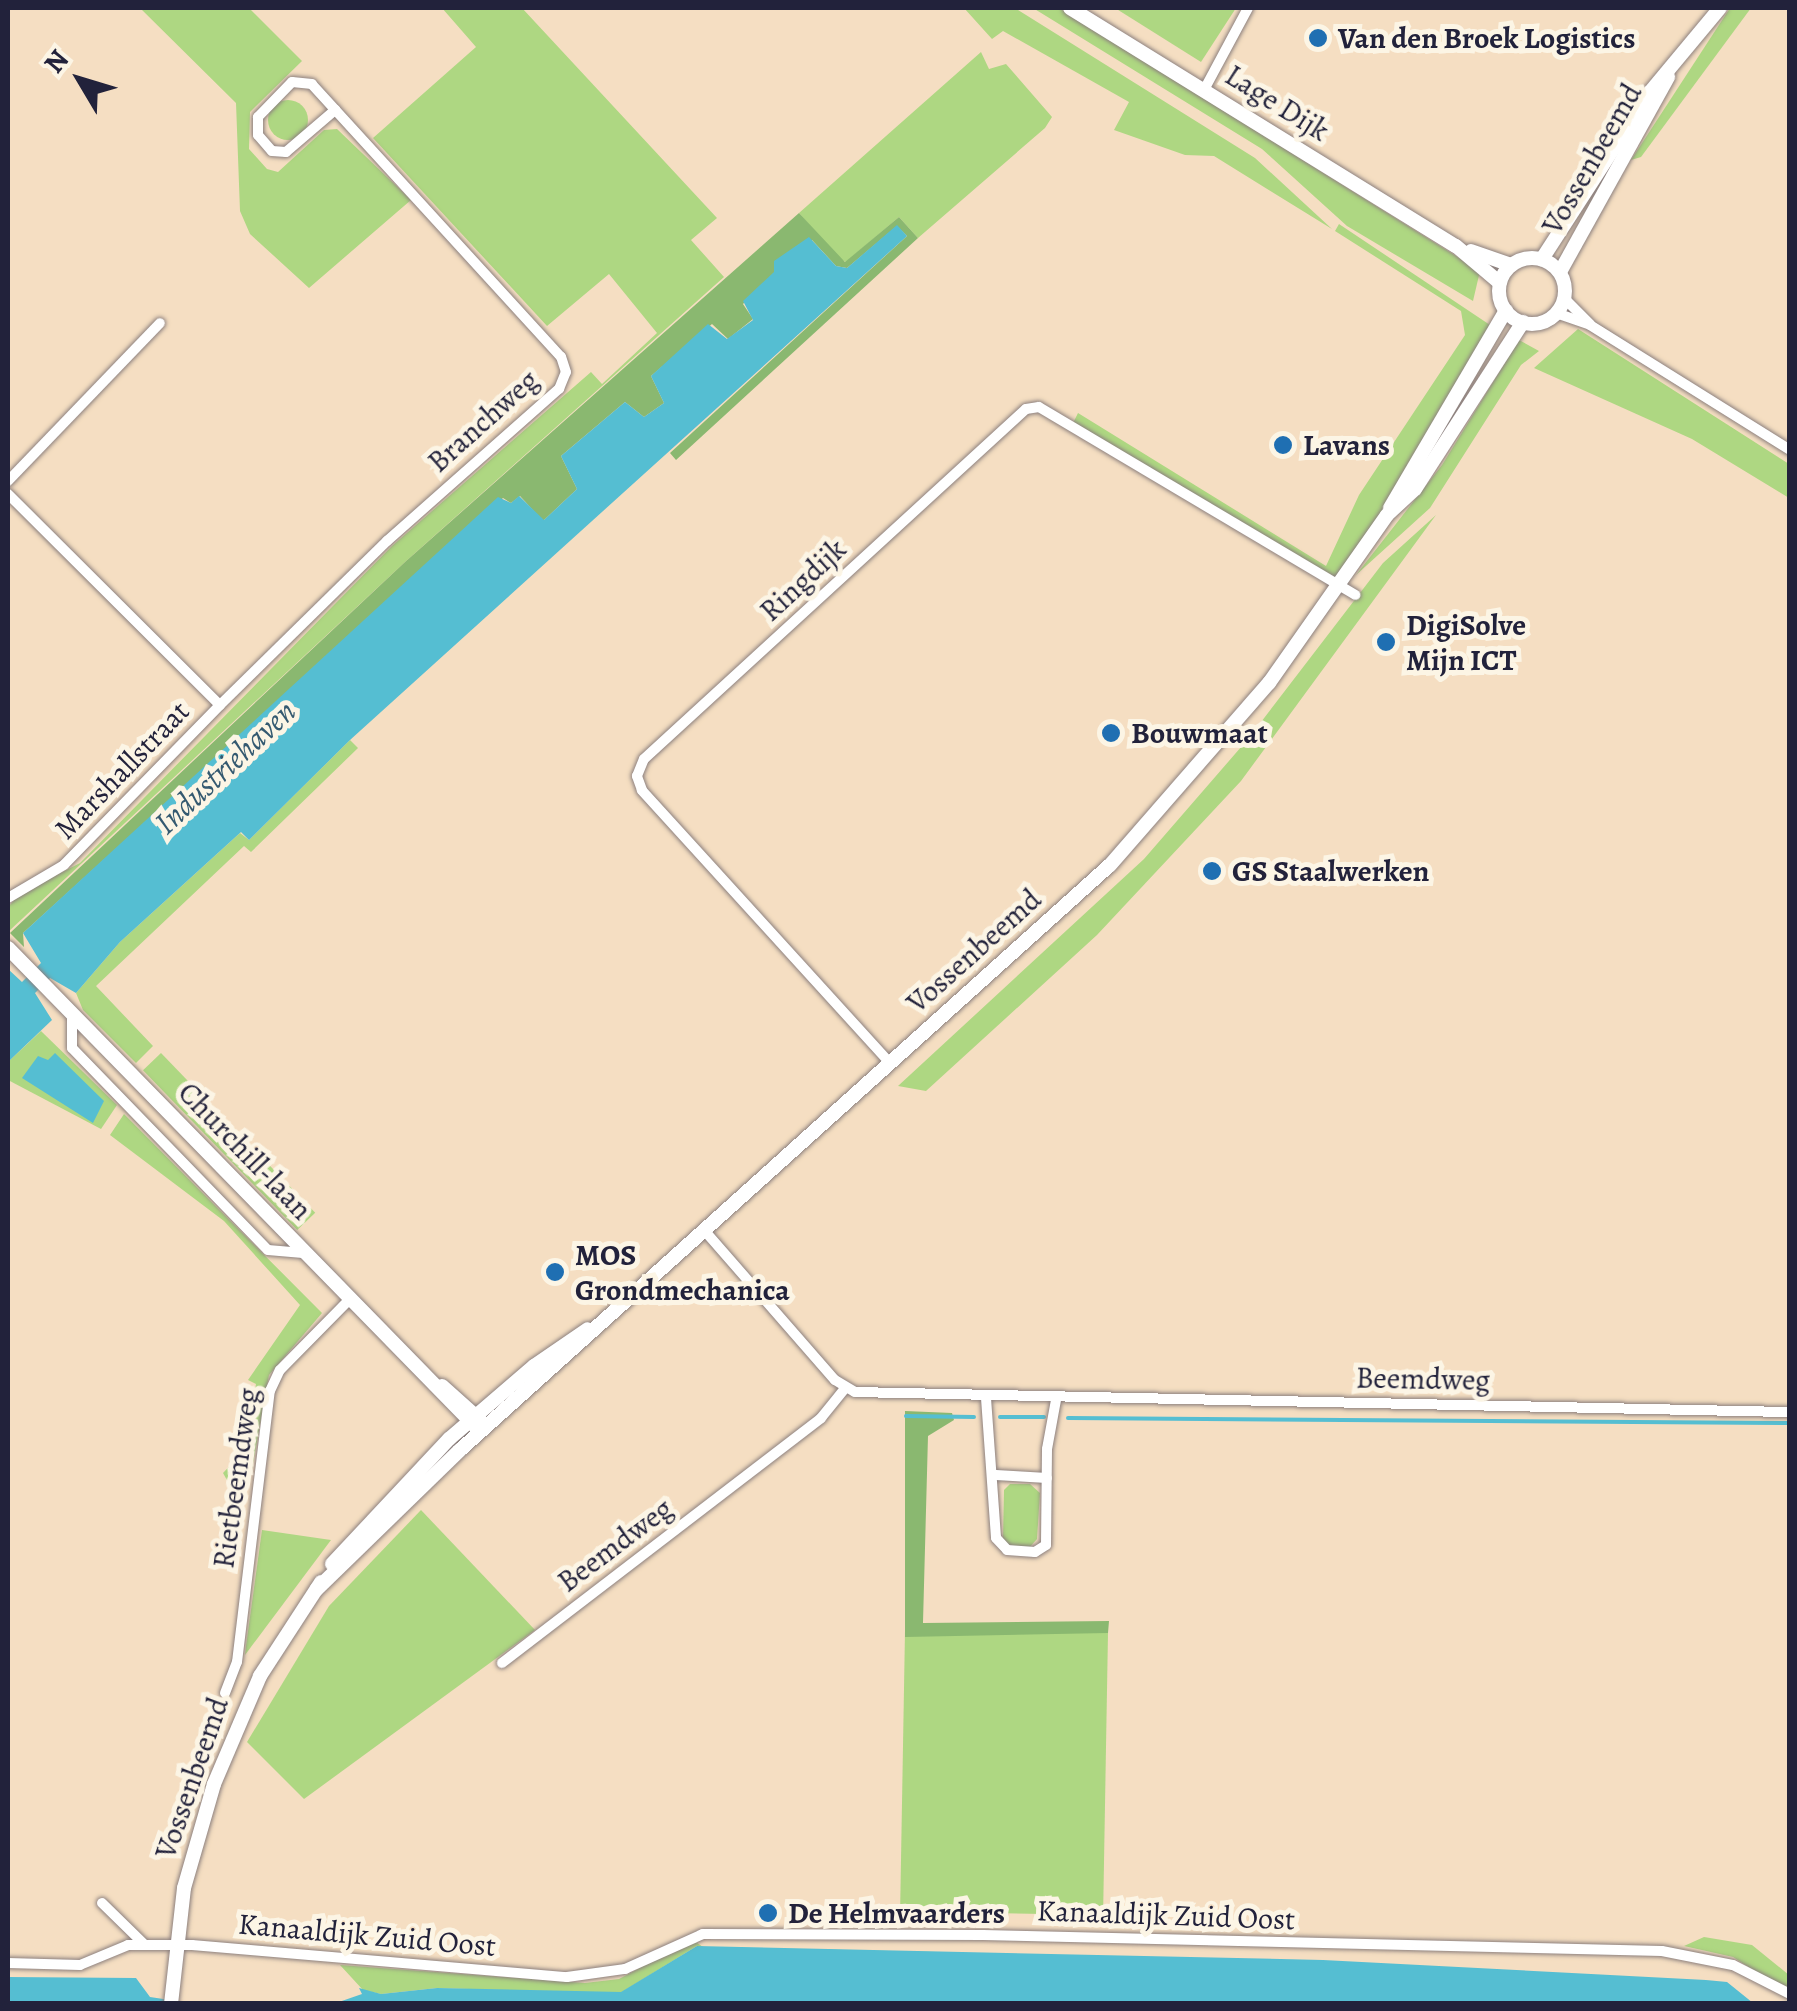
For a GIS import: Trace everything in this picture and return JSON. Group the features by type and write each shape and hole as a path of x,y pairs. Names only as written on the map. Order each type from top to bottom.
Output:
{"main road":[{"name":"Lage Dijk","path":"1070,8 1456,246 1500,283"},
{"name":"Vossenbeemd","path":"1542,259 1650,92 1670,73 1720,8"},
{"name":"Vossenbeemd","path":"1560,272 1663,97 1670,73"},
{"name":"Lage Dijk","path":"1456,246 1511,265"},
{"path":"1542,259 1560,272 1564,298 1556,313 1523,322 1506,310 1500,283 1511,265 1542,259"},
{"name":"Vossenbeemd","path":"1387,516 1402,478 1506,310"},
{"name":"Vossenbeemd","path":"317,1589 483,1431 1110,865 1232,728 1387,516 1415,489 1523,322"},
{"name":"Churchill-laan","path":"8,948 473,1418"},
{"name":"Vossenbeemd","path":"171,2000 176,1944 192,1856 230,1740 260,1676 317,1589 376,1511 534,1366 606,1319"},
{"path":"473,1418 483,1431"}],"street":[{"path":"1204,90 1248,8"},
{"name":"Branchweg","path":"220,704 387,541 559,389 566,372 560,356 312,84 292,82 258,116 258,135 272,150 286,152 335,110"},
{"path":"1564,298 1590,325"},
{"path":"1556,313 1590,325 1790,450"},
{"path":"8,481 160,323"},
{"name":"Ringdijk","path":"890,1063 642,790 637,776 644,760 1026,409 1039,407 1338,586"},
{"name":"Marshallstraat","path":"8,494 220,704 64,866 22,884 8,898"},
{"path":"1338,586 1355,595"},
{"name":"Churchill-laan","path":"72,1013 72,1048 268,1250 307,1254"},
{"name":"Churchill-laan","path":"126,1104 144,1086"},
{"path":"704,1230 845,1388"},
{"name":"Rietbeemdweg","path":"225,1694 237,1662 270,1390 280,1370 351,1298"},
{"name":"Beemdweg","path":"502,1663 821,1418 845,1388 887,1397 1790,1412"},
{"path":"986,1398 996,1475 996,1538 1006,1550 1035,1552 1046,1545 1046,1478 1056,1400"},
{"path":"996,1475 1046,1478"},
{"path":"102,1903 144,1944"},
{"name":"Kanaaldijk Zuid Oost","path":"8,1963 97,1963 128,1945 176,1944 566,1977 625,1969 703,1934 1662,1951 1733,1965 1790,1994"}],"green space":[{"path":"140,8 249,8 302,61 250,112 249,149 267,169 278,172 324,130 337,129 411,200 309,288 250,234 240,211 236,103"},
{"path":"442,8 522,8 717,218 691,240 724,277 405,562 8,932 8,907 20,894 80,863 392,546 591,372 602,384 657,333 609,274 547,326 373,138 476,47"},
{"path":"964,8 1015,8 1255,158 1332,229 1214,156 1185,155 1114,130 1129,102 1003,31 992,39"},
{"path":"1033,8 1059,8 1480,271 1473,301 1347,226 1262,149"},
{"path":"1115,8 1236,8 1201,62"},
{"path":"1730,8 1751,8 1641,157 1631,160"},
{"path":"981,52 989,69 1006,64 1052,117 1045,128 918,238 899,217 846,262 838,258 799,213"},
{"path":"288,100 302,106 308,120 302,134 288,140 274,134 268,120 274,106"},
{"path":"799,213 845,262 899,217 918,238 676,460 670,453 907,236 897,226 847,268 836,266 812,240 775,261 775,272 743,304 753,319 728,339 712,324 651,376 664,403 644,417 625,402 561,456 577,489 543,521 520,496 511,503 503,498 23,933 24,947 10,933 405,562"},
{"path":"1339,224 1493,327 1382,513 1335,578 1073,423 1078,413 1326,566 1359,495 1465,335 1461,311 1335,231"},
{"path":"1578,329 1789,464 1789,498 1692,439 1534,368"},
{"path":"1519,340 1539,351 1521,365 1430,508 1356,575 1442,465"},
{"path":"1436,515 1241,781 1097,935 926,1091 898,1086 1144,859 1248,739 1383,563"},
{"path":"350,740 358,748 251,852 244,846 96,986 153,1046 136,1063 83,1010 76,993 120,942 240,833 249,840"},
{"path":"41,1031 117,1105 101,1129 8,1080 8,1062"},
{"path":"161,1053 315,1213 297,1230 143,1070"},
{"path":"124,1114 322,1313 269,1375 250,1480 239,1484 228,1482 223,1473 245,1450 256,1384 248,1380 300,1305 224,1221 110,1135"},
{"path":"905,1411 952,1413 954,1420 928,1436 923,1623 1109,1621 1108,1633 905,1637"},
{"path":"1010,1484 1030,1484 1040,1493 1037,1539 1029,1548 1010,1548 1003,1539 1004,1490"},
{"path":"421,1510 535,1630 304,1799 247,1742 329,1606"},
{"path":"262,1530 331,1540 245,1655 246,1646"},
{"path":"905,1629 1108,1633 1103,1915 900,1911"},
{"path":"1704,1937 1752,1945 1789,1975 1789,1993 1733,1957 1684,1946"},
{"path":"693,1940 703,1947 936,1952 935,1999 697,1946 622,1992 608,1993 437,1988 381,1994 363,1990 340,1965 585,1983 619,1979"}],"water":[{"name":"Industriehaven","path":"897,225 907,236 350,740 249,840 241,832 120,942 76,993 50,978 35,993 52,1020 8,1062 8,969 22,982 41,963 23,933 498,497 511,503 519,496 544,520 577,489 561,456 625,402 644,417 664,403 651,376 708,324 727,339 753,320 743,301 774,272 774,261 809,237 836,266 847,268"},
{"path":"55,1053 104,1101 93,1123 22,1078 38,1056 48,1060"},
{"path":"697,1946 1323,1960 1706,1980 1727,1982 1753,2003 336,2003 362,1994 359,1988 381,1994 437,1988 621,1992"},
{"path":"8,1977 136,1978 150,1997 190,2003 8,2004"}],"waterway":[{"path":"906,1416 974,1417"},
{"path":"1000,1417 1044,1417"},
{"path":"1068,1418 1790,1423"}],"place":[{"name":"Van den Broek Logistics","path":"1318,38"},
{"name":"Lavans","path":"1283,445"},
{"name":"DigiSolve Mijn ICT","path":"1386,642"},
{"name":"Bouwmaat","path":"1111,733"},
{"name":"GS Staalwerken","path":"1212,871"},
{"name":"MOS Grondmechanica","path":"555,1272"},
{"name":"De Helmvaarders","path":"768,1913"}]}
